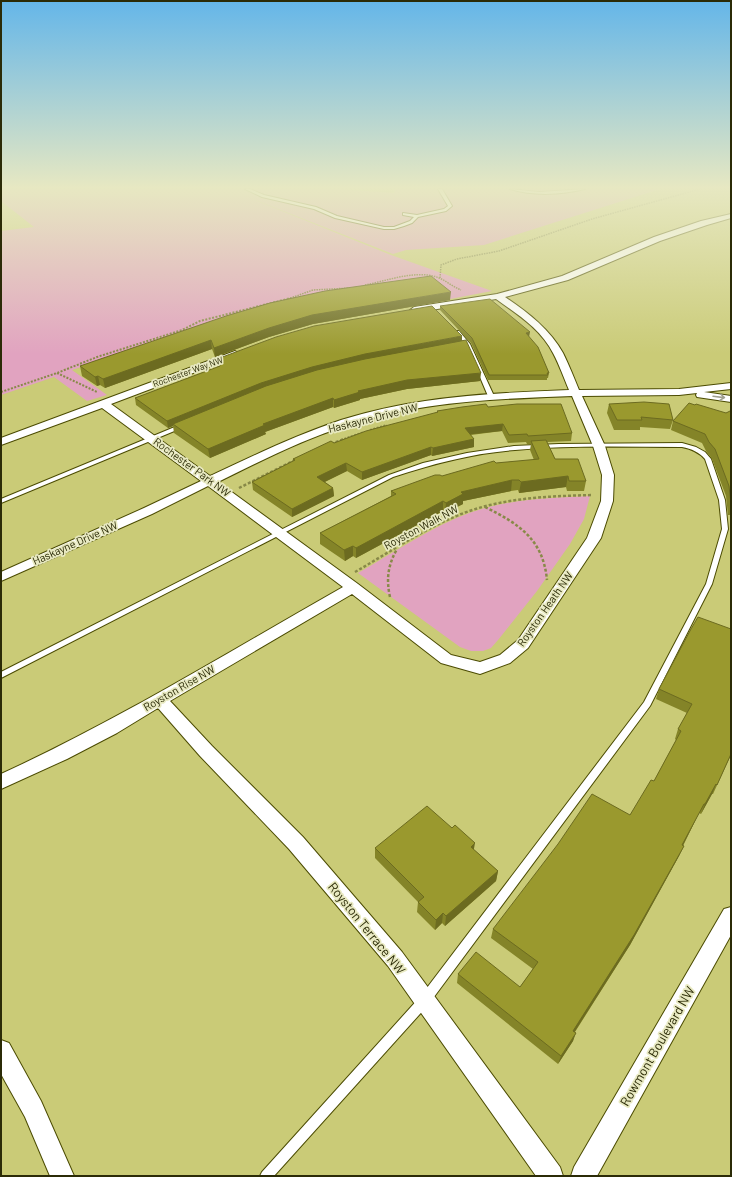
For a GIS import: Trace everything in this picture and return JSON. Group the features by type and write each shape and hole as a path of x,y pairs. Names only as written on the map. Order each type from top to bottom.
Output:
{"street":[{"path":"405,312 435,310 498,296 565,278 647,244"},
{"path":"533,276 546,283"},
{"name":"Royston Heath NW","path":"279,532 354,580 446,659 480,668 505,659 523,644 594,538 607,501 608,475 599,446 558,353 550,339 534,322 498,296"},
{"name":"Rochester Way NW","path":"1,442 102,399 245,350"},
{"name":"Haskayne Drive NW","path":"1,577 211,481 293,441 346,422 405,408 491,396 679,392 731,386"},
{"name":"Haskayne Drive NW","path":"679,392 731,399"},
{"name":"Rochester Park NW","path":"102,399 152,439 279,532"},
{"name":"Royston Rise NW","path":"1,782 61,754 160,700 354,580"},
{"name":"Royston Terrace NW","path":"160,700 206,751 296,843 390,953 551,1176"},
{"name":"Rowmont Boulevard NW","path":"583,1176 731,916"},
{"path":"1,1051 33,1109 62,1176"}],"lane":[{"path":"452,327 468,344 491,396"},
{"path":"461,346 468,344"},
{"path":"1,501 187,424"},
{"path":"1,675 391,476 424,465 467,455 514,448 599,446 682,446 698,450 708,459 722,500 725,529 709,584 647,704 424,1001 266,1176"}],"path":[{"path":"440,278 441,264 447,261 498,252 518,244"},
{"path":"364,286 424,275 440,278 452,286 468,290"},
{"path":"1,392 57,373 97,357 182,330 200,321 286,299 313,290 356,287"},
{"path":"57,373 70,377 102,399"},
{"path":"326,446 388,425"},
{"path":"228,494 256,478 298,458"},
{"name":"Royston Walk NW","path":"354,580 397,548 450,519 485,506 531,498 593,495"},
{"path":"485,506 512,521 531,538 542,554 547,570 547,580"},
{"path":"390,599 387,575 392,557 397,548"}],"shaded area":[{"path":"1,244 364,244 492,291 450,299 425,278 247,312 72,370 107,395 87,401 54,377 1,395"},
{"path":"367,244 487,244 406,250 393,254"},
{"path":"590,496 584,519 570,544 537,591 498,640 491,648 483,651 471,651 460,647 358,573 428,532 472,512 501,504 515,502"}],"building":[{"path":"431,276 451,292 312,315 269,328 214,348 211,340 103,379 98,376 95,377 80,366 226,316 270,303 325,291"},
{"path":"490,299 530,332 526,333 538,347 549,373 547,373 548,375 489,375 472,338 440,306"},
{"path":"432,306 462,336 365,354 312,367 261,383 167,421 135,398 220,366 217,359 276,337 314,326"},
{"path":"466,340 481,373 407,380 358,391 360,392 334,400 333,398 263,424 265,425 208,449 173,424 266,386 317,370 365,359"},
{"path":"644,402 669,404 673,420 641,417 642,420 617,420 609,404"},
{"path":"689,403 726,413 731,412 731,504 729,486 715,449 705,434 673,421"},
{"path":"486,404 488,407 517,404 561,404 572,433 528,436 527,434 509,435 503,424 465,428 474,439 433,448 431,447 362,472 346,463 317,477 333,488 292,509 252,482 295,460 293,459 331,441 334,443 366,431 438,412 437,411"},
{"path":"546,440 555,459 578,459 586,481 569,481 568,476 521,482 519,480 512,480 461,492 463,494 446,503 443,501 356,548 353,546 344,550 320,533 396,494 391,491 435,475 442,476 494,461 496,463 539,459 531,441"},
{"path":"698,617 731,629 731,754 717,785 716,784 704,804 682,845 684,846 634,935 573,1031 576,1033 561,1056 458,974 476,952 520,987 538,962 493,929 558,844 592,794 630,815 651,780 654,781 681,731 678,729 692,704 659,689"},
{"path":"427,806 452,828 455,825 475,843 471,847 498,871 446,916 443,913 436,920 418,902 424,897 375,848"}]}
